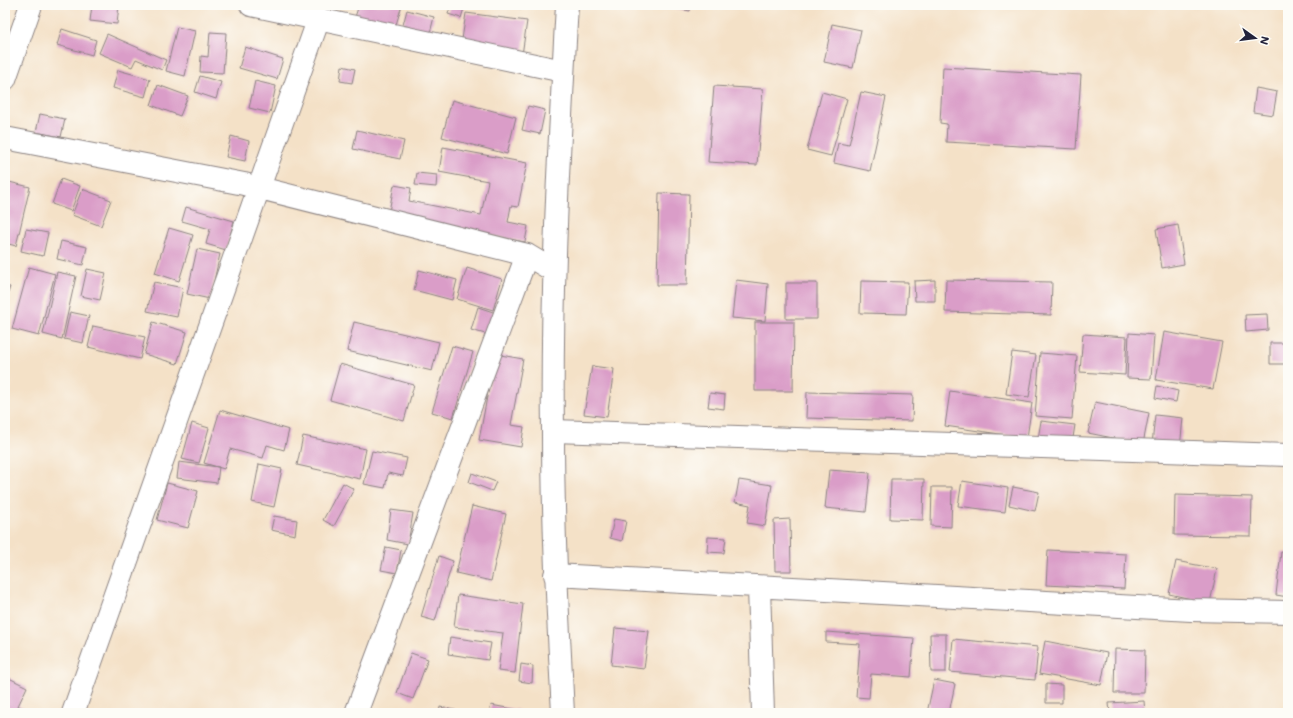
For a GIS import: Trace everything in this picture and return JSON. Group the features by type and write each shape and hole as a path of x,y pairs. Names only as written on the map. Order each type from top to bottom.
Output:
{"street":[{"path":"5,79 31,5"},
{"path":"252,5 319,18 563,72"},
{"path":"563,713 555,575 552,431 554,271 567,5"},
{"path":"72,713 319,18"},
{"path":"5,138 259,188 527,255 554,271"},
{"path":"356,713 527,255"},
{"path":"552,431 1288,455"},
{"path":"555,575 1191,610 1288,612"},
{"path":"759,587 763,713"}],"building":[{"path":"92,5 119,5 117,24 90,21"},
{"path":"359,5 402,5 395,28 355,17"},
{"path":"451,5 465,5 461,18 448,14"},
{"path":"504,5 522,5 522,9"},
{"path":"670,5 691,5 690,11 669,7"},
{"path":"407,10 434,17 430,33 403,25"},
{"path":"466,13 527,21 522,55 461,46"},
{"path":"832,24 861,30 853,68 824,62"},
{"path":"177,27 195,31 185,76 166,71"},
{"path":"62,29 96,40 92,55 57,45"},
{"path":"210,32 226,33 223,73 200,72 201,56 208,57"},
{"path":"107,34 166,60 162,70 136,59 132,67 99,53"},
{"path":"245,47 283,59 277,79 239,68"},
{"path":"342,66 355,69 352,83 340,81"},
{"path":"943,67 1081,75 1076,149 946,142 947,124 940,123"},
{"path":"118,70 150,79 145,97 113,88"},
{"path":"200,76 221,82 216,99 195,92"},
{"path":"255,81 276,86 270,113 249,108"},
{"path":"158,85 188,96 180,116 151,105"},
{"path":"714,86 763,89 757,165 708,162"},
{"path":"1256,88 1277,92 1273,115 1253,112"},
{"path":"822,92 847,99 831,156 807,150"},
{"path":"861,92 886,97 870,171 834,163 838,143 849,145"},
{"path":"452,100 516,117 507,154 442,137"},
{"path":"528,106 545,110 540,134 522,130"},
{"path":"40,114 65,119 61,137 36,132"},
{"path":"357,130 404,141 400,159 353,149"},
{"path":"231,136 249,141 245,161 226,157"},
{"path":"443,147 527,163 518,207 511,206 508,222 528,226 525,242 388,217 394,185 411,188 409,201 481,215 488,181 439,172"},
{"path":"417,173 437,175 436,187 415,185"},
{"path":"61,179 80,186 71,211 52,204"},
{"path":"5,181 30,187 16,246 5,243"},
{"path":"82,189 111,200 101,226 72,215"},
{"path":"659,193 689,194 687,285 657,285"},
{"path":"186,207 234,221 226,250 206,244 210,229 182,221"},
{"path":"1178,225 1184,264 1162,268 1156,229"},
{"path":"169,228 193,235 179,281 155,273"},
{"path":"26,229 48,233 43,256 21,251"},
{"path":"61,241 87,247 83,265 57,259"},
{"path":"197,249 220,254 210,299 187,294"},
{"path":"29,267 55,274 39,336 12,329"},
{"path":"467,268 502,279 493,310 457,299"},
{"path":"87,269 106,273 100,300 81,296"},
{"path":"419,270 457,280 452,300 414,290"},
{"path":"57,272 76,276 62,339 43,334"},
{"path":"736,280 768,284 765,321 732,318"},
{"path":"935,280 935,301 915,301 914,281"},
{"path":"946,280 1052,282 1051,315 945,312"},
{"path":"861,281 908,282 906,314 860,313"},
{"path":"154,282 183,288 177,317 147,311"},
{"path":"786,283 817,283 817,319 786,319"},
{"path":"5,286 10,287 5,302"},
{"path":"478,307 496,313 489,335 471,330"},
{"path":"70,312 89,316 83,343 64,339"},
{"path":"1267,314 1268,330 1246,332 1245,315"},
{"path":"153,322 187,332 177,364 144,354"},
{"path":"354,322 439,342 432,371 347,351"},
{"path":"755,322 794,322 793,391 755,391"},
{"path":"93,326 145,337 140,359 88,347"},
{"path":"1164,332 1222,342 1213,389 1156,380"},
{"path":"1129,333 1154,335 1151,379 1127,378"},
{"path":"1083,334 1127,337 1125,375 1080,372"},
{"path":"1270,343 1288,343 1288,364 1270,364"},
{"path":"452,346 473,352 453,418 432,412"},
{"path":"1012,352 1036,355 1029,397 1006,394"},
{"path":"1040,353 1077,356 1072,419 1035,416"},
{"path":"495,354 523,359 511,425 524,427 521,447 479,440"},
{"path":"340,364 414,385 404,421 330,400"},
{"path":"592,366 614,369 607,417 584,414"},
{"path":"1157,386 1178,391 1176,402 1155,398"},
{"path":"950,391 1032,403 1027,438 945,426"},
{"path":"807,392 913,395 912,421 806,418"},
{"path":"710,393 725,395 724,409 708,407"},
{"path":"1095,402 1149,413 1143,444 1088,433"},
{"path":"220,410 289,430 284,450 267,445 263,458 230,449 224,469 204,463"},
{"path":"1155,415 1183,418 1180,448 1152,445"},
{"path":"1041,421 1075,425 1072,444 1038,439"},
{"path":"192,423 209,428 199,463 182,459"},
{"path":"303,436 366,449 360,479 297,465"},
{"path":"372,451 407,458 403,476 388,473 385,488 364,484"},
{"path":"179,462 219,467 217,483 177,478"},
{"path":"259,464 282,469 274,507 252,502"},
{"path":"829,470 870,473 866,512 825,508"},
{"path":"472,473 496,482 492,491 469,482"},
{"path":"891,479 924,479 923,520 890,519"},
{"path":"739,480 772,485 765,526 747,523 750,505 735,502"},
{"path":"962,481 1008,488 1005,512 958,506"},
{"path":"167,483 198,491 188,528 157,520"},
{"path":"343,483 354,489 334,526 323,520"},
{"path":"932,487 952,487 951,527 931,526"},
{"path":"1013,487 1039,492 1035,511 1009,505"},
{"path":"1175,495 1252,497 1251,536 1174,535"},
{"path":"472,506 506,514 491,581 456,573"},
{"path":"391,510 413,513 408,544 387,540"},
{"path":"274,516 297,520 295,535 271,530"},
{"path":"614,519 626,521 622,541 610,538"},
{"path":"790,519 791,571 775,571 774,520"},
{"path":"708,537 726,538 724,553 707,552"},
{"path":"386,547 401,550 397,573 381,570"},
{"path":"1048,550 1126,554 1124,589 1046,585"},
{"path":"1281,552 1288,553 1288,597 1276,595"},
{"path":"439,556 453,561 435,621 421,617"},
{"path":"1176,561 1217,569 1210,603 1169,594"},
{"path":"458,595 523,604 515,673 498,671 503,633 454,627"},
{"path":"615,628 649,631 644,669 611,665"},
{"path":"826,632 914,638 911,677 871,674 869,698 856,697 860,644 826,642"},
{"path":"930,634 946,634 946,672 931,672"},
{"path":"450,637 491,643 488,660 448,654"},
{"path":"953,639 1038,647 1035,680 950,672"},
{"path":"1045,641 1107,653 1101,685 1039,674"},
{"path":"1115,649 1145,650 1144,693 1114,693"},
{"path":"411,653 428,659 413,699 397,693"},
{"path":"521,664 533,666 532,683 519,681"},
{"path":"5,676 27,687 18,706 33,713 5,713"},
{"path":"934,680 955,684 949,713 927,713"},
{"path":"1046,684 1062,685 1062,703 1046,703"},
{"path":"1144,701 1145,713 1110,713 1109,703"},
{"path":"491,705 518,710 517,713 489,713"},
{"path":"440,707 459,711 458,713 439,713"}]}
